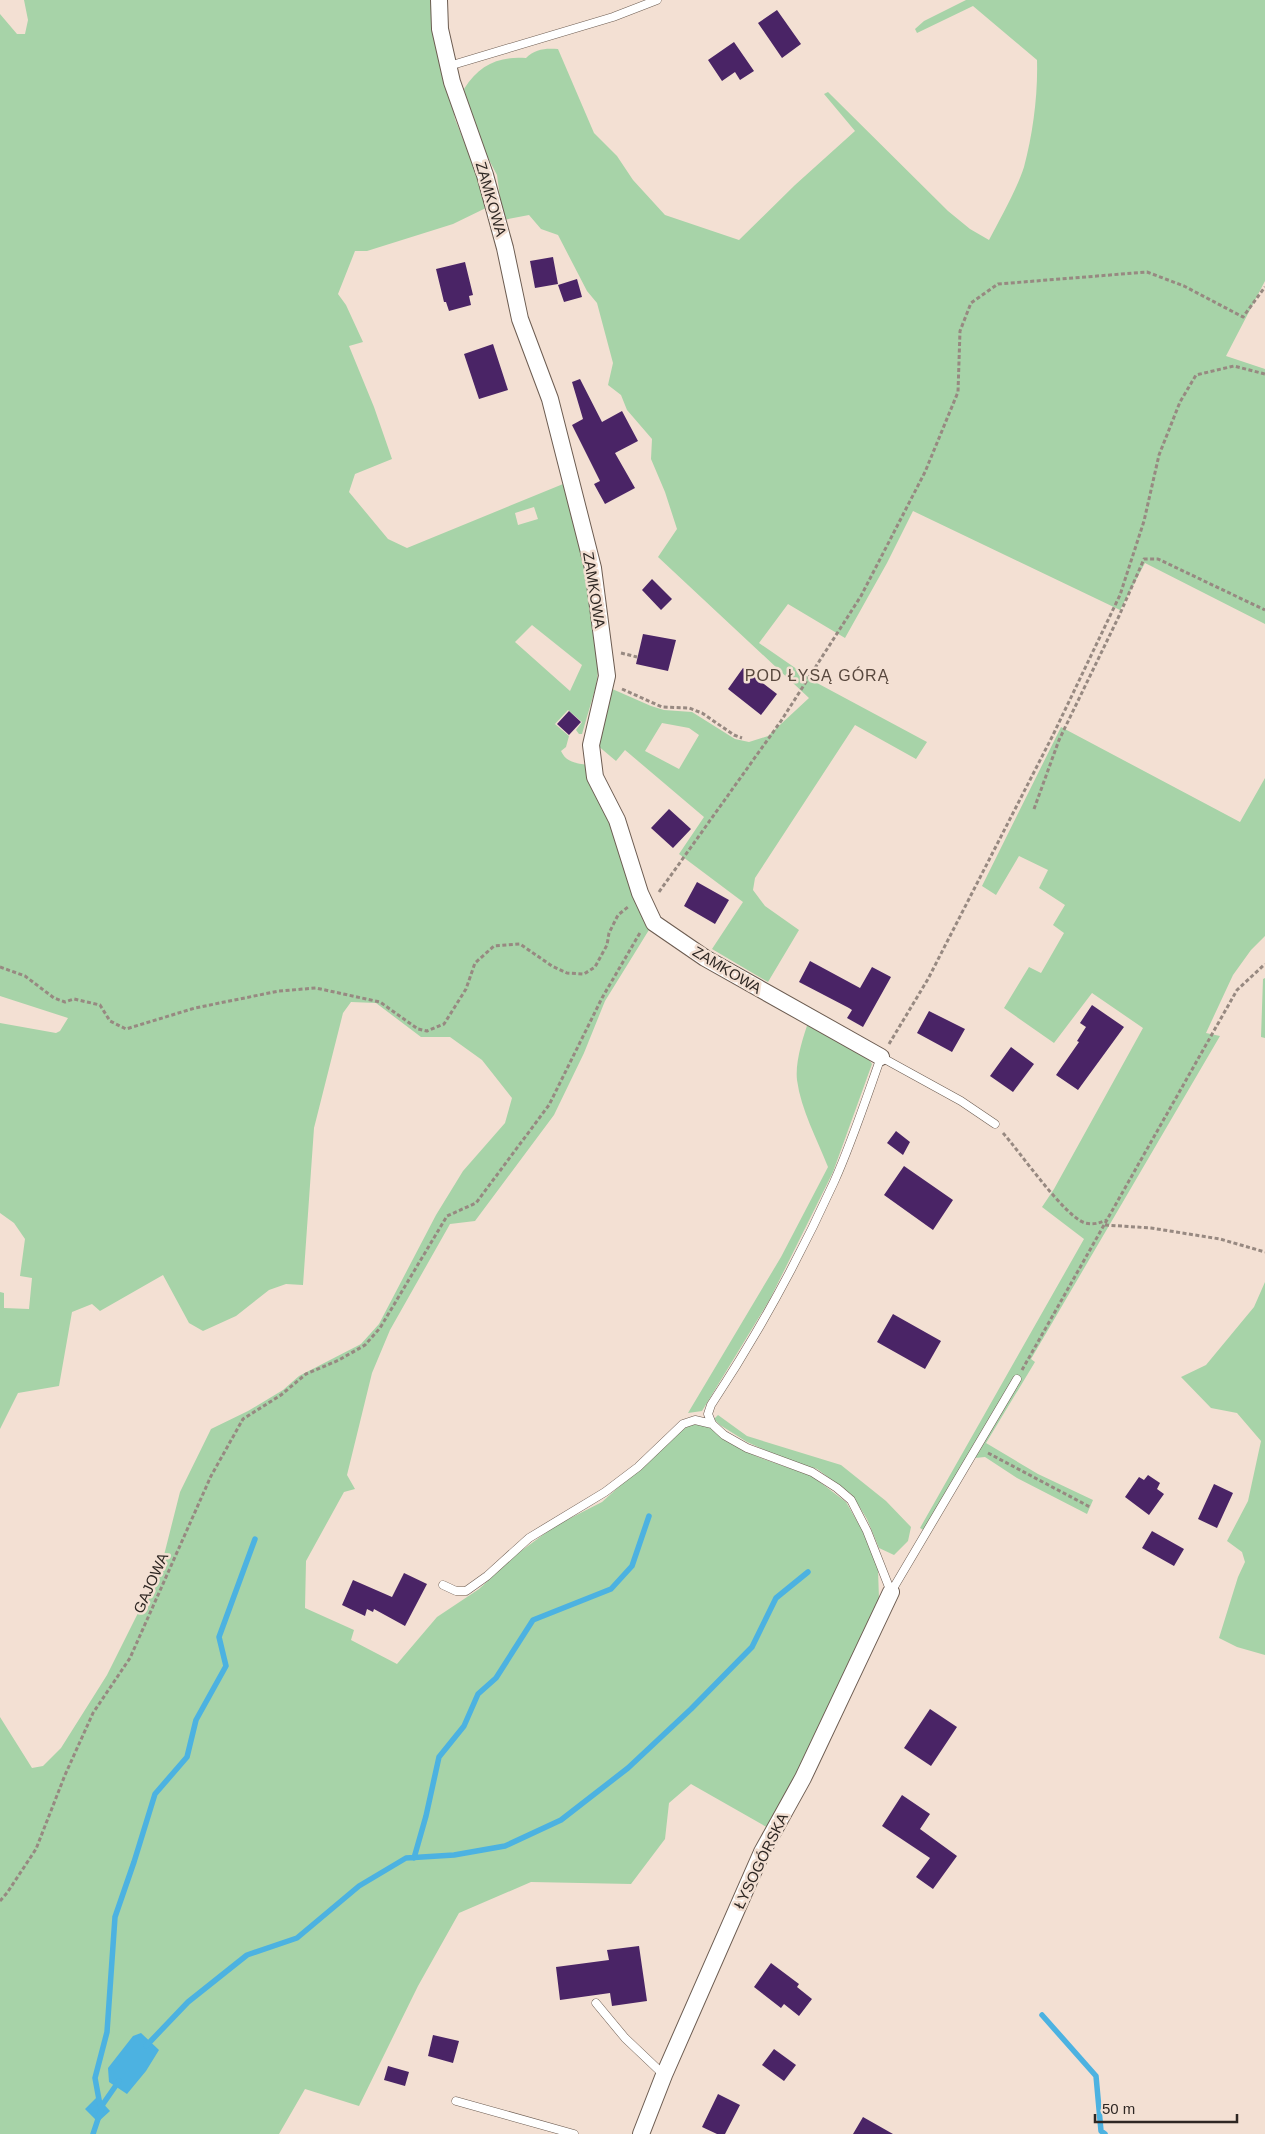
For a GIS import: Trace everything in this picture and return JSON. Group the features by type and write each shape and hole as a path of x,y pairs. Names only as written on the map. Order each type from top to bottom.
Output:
{"street":[{"name":"ZAMKOWA","path":"440,0 440,29 452,82 485,175 505,248 520,319 550,399 593,568 607,676 590,745 595,777 617,820 647,908 654,923 705,958 881,1057"},
{"name":"ŁYSOGÓRSKA","path":"641,2134 664,2075 762,1852 803,1778 891,1592"}],"lane":[{"path":"449,66 613,17 657,0"},
{"path":"712,1424 708,1414 711,1405 749,1346 815,1221 834,1180 881,1057 961,1101 995,1124"},
{"path":"891,1592 1017,1379"},
{"path":"443,1585 456,1591 466,1591 487,1576 529,1538 605,1492 638,1467 683,1424 695,1420 712,1424 747,1448 812,1472 837,1488 851,1500 867,1530 891,1592"},
{"path":"596,2003 625,2038 664,2075"},
{"path":"456,2101 574,2134"}],"path":[{"path":"0,967 24,976 54,998 65,1002 74,999 100,1005 110,1021 126,1029 195,1008 279,991 316,988 380,1002 418,1030 427,1032 444,1024 466,990 475,963 494,946 520,944 552,966 567,973 584,974 595,967 607,945 609,933 618,915 631,905 647,908 656,897 781,722 861,596 925,472 958,392 960,331 971,303 998,284 1147,272 1184,286 1243,317 1265,287"},
{"path":"881,1057 928,979 1053,735 1120,595 1144,521 1159,456 1180,402 1196,375 1234,366 1265,374"},
{"path":"1034,809 1059,740 1119,616 1144,559 1158,559 1265,610"},
{"path":"615,652 637,657"},
{"path":"606,680 646,701 662,707 689,708 702,713 734,735 742,738"},
{"name":"GAJOWA","path":"0,1901 8,1893 36,1849 65,1775 93,1713 130,1658 211,1476 243,1419 281,1395 306,1374 339,1360 364,1345 380,1328 448,1216 476,1203 549,1106 647,908"},
{"path":"1017,1379 1237,990 1265,964"},
{"path":"995,1124 1064,1208 1083,1222 1095,1224 1108,1220"},
{"path":"1105,1225 1151,1228 1210,1237 1265,1252"},
{"path":"971,1455 980,1451 990,1454 1090,1507"}],"green space":[{"path":"24,0 432,0 455,119 490,206 453,224 367,251 355,251 338,294 346,305 363,342 349,346 374,407 392,459 355,474 349,492 388,539 407,548 568,482 592,597 599,664 596,686 582,734 579,734 576,730 582,722 568,710 555,724 569,736 566,747 561,751 565,758 587,765 615,831 636,905 652,925 605,1001 584,1053 554,1115 475,1221 450,1224 390,1330 372,1373 347,1475 355,1489 344,1492 306,1561 305,1608 354,1630 351,1640 397,1664 437,1617 479,1589 517,1554 555,1526 602,1502 682,1430 690,1425 701,1425 711,1428 726,1441 758,1457 812,1476 846,1502 869,1542 878,1570 879,1599 770,1829 691,1784 669,1803 665,1839 631,1884 531,1882 459,1913 418,1986 359,2106 305,2089 279,2134 0,2134 0,1717 32,1768 43,1766 61,1748 107,1675 161,1567 180,1492 211,1429 248,1411 283,1390 299,1376 361,1344 379,1324 436,1215 463,1171 505,1123 512,1098 482,1060 450,1037 421,1037 376,1003 351,1002 343,1013 314,1128 303,1285 286,1284 269,1290 236,1316 203,1331 189,1323 163,1275 100,1311 92,1304 72,1312 59,1386 18,1393 0,1429 0,1292 4,1293 4,1308 29,1309 32,1278 20,1276 25,1239 14,1223 0,1213 0,1023 56,1033 60,1031 68,1018 0,996 0,14 17,34 25,34 28,20","holes":["534,507 538,519 518,525 515,513","532,625 582,665 570,691 515,642"]},
{"path":"966,0 1265,0 1265,281 1226,356 1265,369 1265,624 1145,563 1120,610 913,511 887,563 845,638 788,604 759,643 817,683 927,742 916,759 855,725 755,878 753,890 765,906 799,930 768,982 712,949 743,902 679,854 704,817 625,750 616,761 597,745 610,688 664,710 692,712 735,739 749,742 768,736 809,698 658,557 677,529 665,492 651,459 652,439 627,410 621,395 608,385 613,363 597,303 587,291 558,235 541,229 529,215 503,220 497,175 478,139 469,114 464,89 476,74 490,64 507,59 526,58 540,50 558,49 594,133 617,156 633,180 665,215 739,240 795,185 855,131 824,94 828,92 948,211 970,229 989,240 1013,194 1024,167 1034,114 1037,60 973,6 917,33 915,29 924,21","holes":["662,723 689,728 699,735 679,769 645,751"]},
{"path":"1061,727 1240,822 1265,778 1265,936 1251,950 1233,975 1206,1033 1220,1036 1031,1359 1035,1362 986,1443 1038,1474 1093,1500 1087,1514 1017,1478 985,1457 975,1458 930,1534 920,1528 1084,1239 1042,1207 1054,1189 1143,1028 1092,993 1054,1043 1004,1008 1029,967 1041,973 1064,933 1053,925 1065,905 1039,888 1048,870 1019,856 996,895 982,886"},
{"path":"1265,978 1265,1038 1261,1037 1263,979"},
{"path":"809,1020 863,1051 872,1064 833,1172 770,1299 702,1411 688,1413 781,1257 828,1167 806,1113 797,1080 798,1058"},
{"path":"1265,1282 1265,1655 1237,1647 1219,1638 1238,1577 1245,1562 1242,1552 1227,1541 1248,1501 1261,1441 1237,1413 1211,1408 1181,1377 1206,1365 1254,1307"},
{"path":"718,1415 747,1436 841,1465 886,1501 911,1527 908,1541 894,1555 879,1548 867,1519 852,1495 817,1469 789,1461 747,1442 720,1425 714,1419"}],"water":[{"path":"141,2033 159,2050 146,2071 127,2094 109,2082 108,2068 133,2036"},
{"path":"97,2097 110,2111 98,2122 85,2109"}],"building":[{"path":"777,10 801,44 782,58 758,23"},
{"path":"734,42 754,71 740,80 735,72 722,81 708,60"},
{"path":"553,257 558,284 535,288 530,261"},
{"path":"465,262 473,295 469,296 471,305 449,311 446,302 444,302 436,269"},
{"path":"577,279 582,297 564,302 558,285"},
{"path":"493,344 508,390 479,399 464,354"},
{"path":"580,379 602,422 622,411 638,441 615,453 635,488 605,504 594,484 600,481 572,425 583,419 572,382"},
{"path":"652,579 672,599 661,610 642,590"},
{"path":"643,634 676,640 668,671 636,664"},
{"path":"743,668 777,694 761,715 728,689"},
{"path":"569,711 581,722 569,735 557,724"},
{"path":"669,809 691,829 673,848 651,828"},
{"path":"697,882 729,900 715,924 684,906"},
{"path":"810,961 860,988 872,967 891,977 863,1027 847,1018 852,1010 799,982"},
{"path":"1092,1005 1124,1027 1078,1090 1056,1075 1079,1042 1077,1041 1086,1027 1080,1023"},
{"path":"929,1011 965,1029 952,1052 917,1033"},
{"path":"1011,1047 1034,1064 1013,1092 990,1076"},
{"path":"896,1131 910,1142 903,1155 887,1143"},
{"path":"904,1166 953,1200 933,1230 884,1195"},
{"path":"893,1314 941,1341 925,1369 877,1342"},
{"path":"1148,1475 1160,1483 1157,1489 1164,1494 1149,1515 1125,1497 1139,1477 1144,1480"},
{"path":"1214,1484 1233,1493 1217,1528 1198,1519"},
{"path":"1152,1531 1184,1549 1174,1566 1142,1548"},
{"path":"404,1573 427,1584 405,1626 374,1609 373,1612 367,1609 365,1616 342,1605 353,1580 392,1597"},
{"path":"930,1709 957,1727 931,1766 904,1748"},
{"path":"902,1795 930,1814 920,1829 957,1856 933,1889 916,1877 930,1858 882,1826"},
{"path":"639,1946 647,2001 612,2006 610,1993 560,2000 556,1967 609,1960 607,1950"},
{"path":"771,1963 799,1984 797,1987 812,1999 799,2016 784,2004 781,2008 754,1987"},
{"path":"433,2035 459,2041 453,2063 428,2056"},
{"path":"774,2049 796,2065 784,2081 762,2065"},
{"path":"388,2066 409,2072 405,2086 384,2080"},
{"path":"718,2094 740,2105 725,2134 717,2134 702,2127"},
{"path":"863,2117 893,2134 853,2134"}],"waterway":[{"path":"414,1858 426,1816 439,1757 464,1726 478,1694 496,1678 533,1620 611,1589 632,1566 649,1516"},
{"path":"100,2105 95,2078 107,2032 115,1917 155,1794 187,1757 196,1720 226,1666 219,1637 255,1539"},
{"path":"146,2046 188,2002 247,1955 297,1938 359,1886 406,1858 454,1855 505,1846 561,1820 628,1768 691,1709 752,1647 776,1598 808,1572"},
{"path":"1042,2015 1096,2076 1101,2131 1105,2134"},
{"path":"93,2134 103,2104 119,2081"}],"district":[{"name":"POD ŁYSĄ GÓRĄ","path":"817,675"}]}
